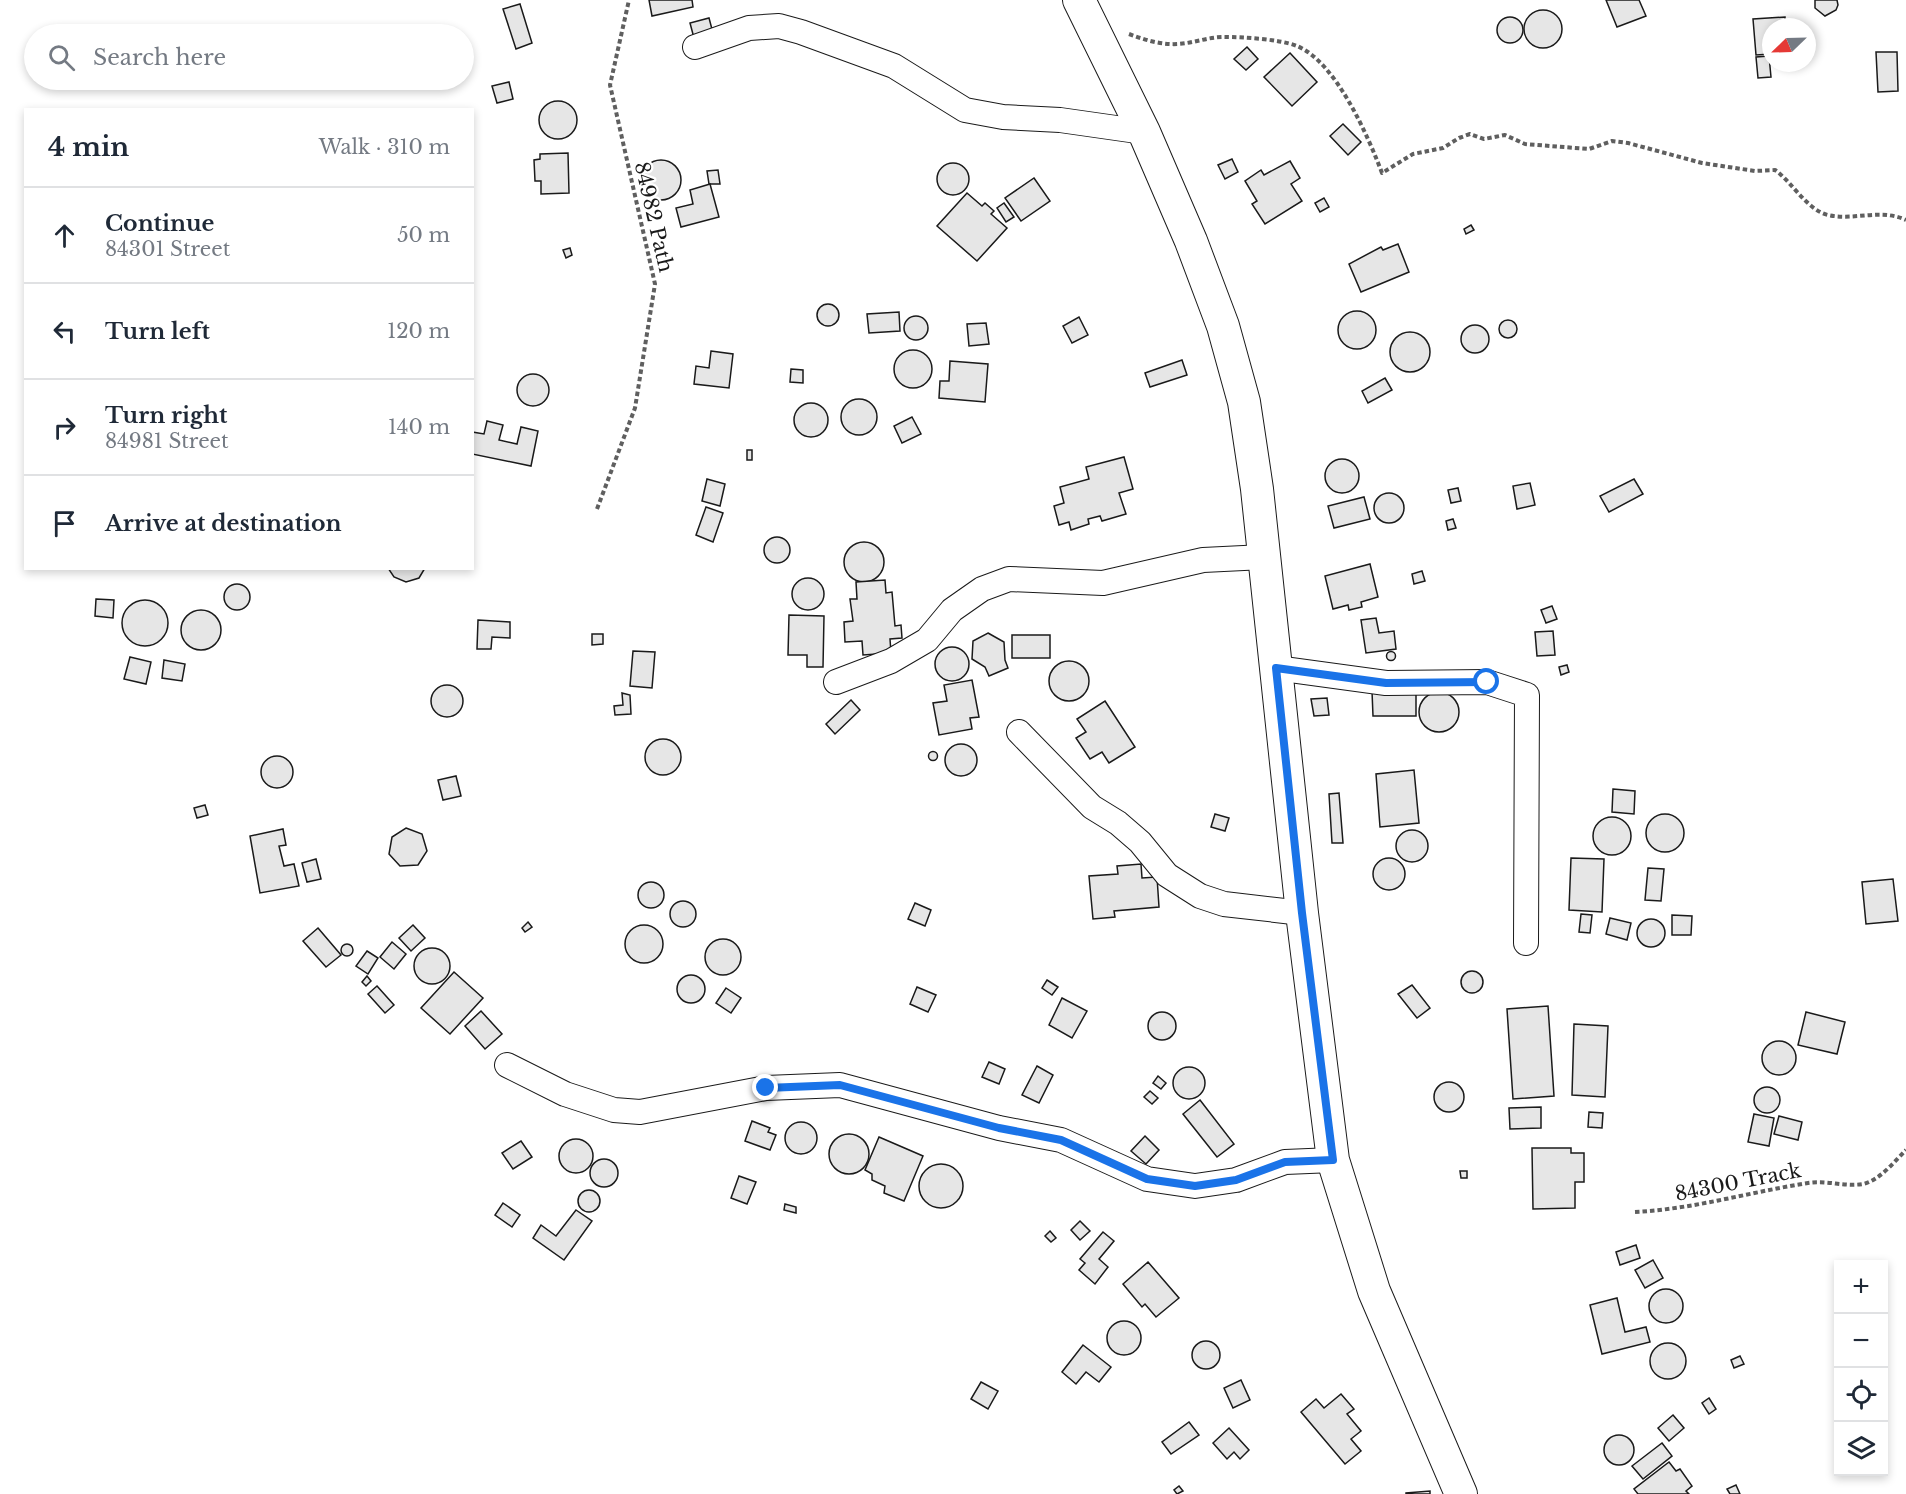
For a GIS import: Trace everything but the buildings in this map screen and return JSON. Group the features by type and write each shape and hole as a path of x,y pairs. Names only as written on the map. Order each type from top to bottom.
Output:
{"street":[{"path":"1084,10 1144,132 1191,241 1232,359 1244,402 1264,557 1302,913 1333,1160 1374,1291 1461,1494"},
{"path":"695,47 748,28 779,26 894,66 965,110 1003,117 1060,120 1144,132"},
{"path":"836,682 891,661 927,640 952,610 982,589 1009,579 1103,583 1203,560 1264,557"},
{"path":"1276,668 1386,683 1487,682 1527,695 1527,943"},
{"path":"1019,732 1092,807 1118,823 1140,842 1167,875 1200,896 1224,904 1302,913"},
{"path":"507,1065 565,1094 614,1110 640,1112 766,1088 840,1085 999,1128 1061,1140 1147,1179 1195,1186 1236,1180 1285,1162 1333,1160"}],"path":[{"name":"84982 Path","path":"597,509 634,408 655,284 610,85 628,0"},
{"path":"1084,10 1154,42 1179,44 1223,37 1297,46 1322,65 1343,94 1366,131 1382,173 1413,154 1443,148 1470,134 1484,139 1505,135 1525,144 1589,149 1612,141 1628,143 1702,163 1755,171 1775,170 1826,214 1840,216 1887,213 1906,220"},
{"name":"84300 Track","path":"1635,1212 1678,1210 1771,1189 1816,1182 1848,1186 1864,1184 1882,1174 1906,1150"}],"route":[{"path":"766,1088 840,1085 881,1094 928,1110 999,1128 1061,1140 1147,1179 1195,1186 1236,1180 1285,1162 1333,1160 1319,1033 1302,913 1276,668 1415,685 1487,682"}]}
